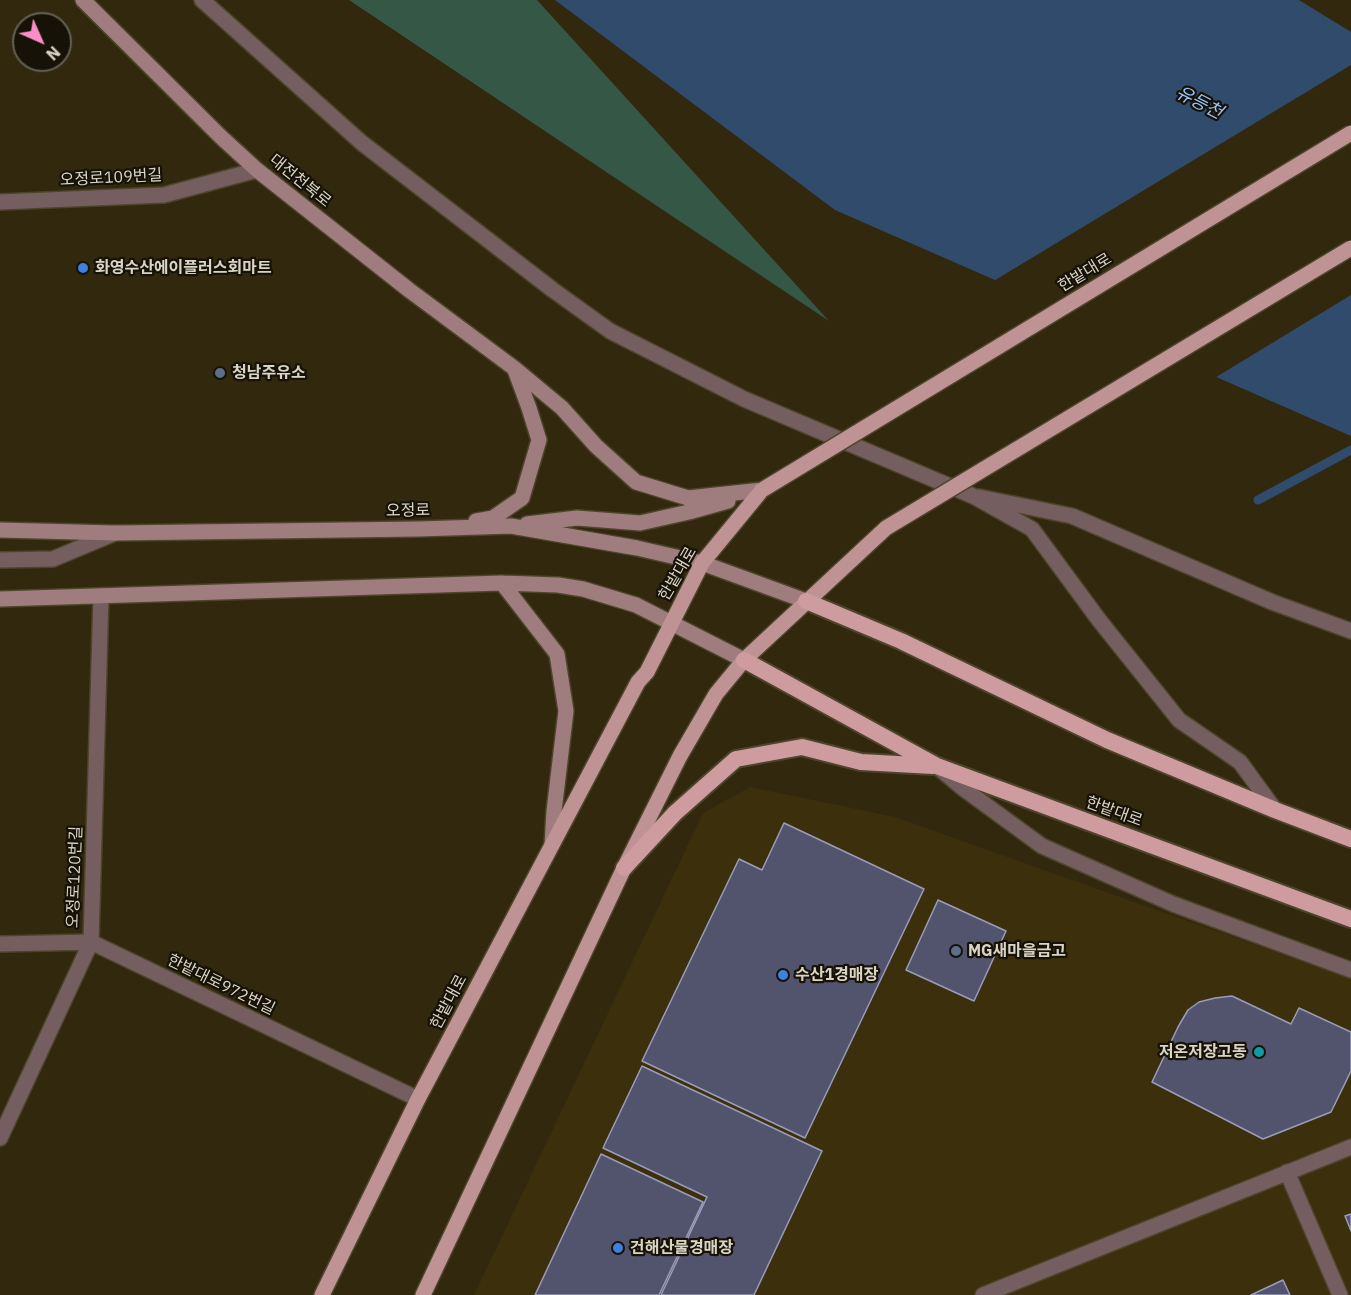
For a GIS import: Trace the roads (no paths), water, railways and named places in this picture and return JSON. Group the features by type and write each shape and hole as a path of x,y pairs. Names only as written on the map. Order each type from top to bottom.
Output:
{"highway":[{"path":"806,602 901,641 1107,740 1351,839"},
{"name":"한밭대로","path":"744,660 937,766 1351,919"},
{"path":"624,868 675,813 736,759 801,747 861,762 937,766"}],"main road":[{"name":"대전천북로","path":"83,0 256,170 409,290 514,368 562,408 596,446 636,482 688,498 762,490"},
{"name":"한밭대로","path":"322,1295 418,1099 702,563 762,490 1351,133"},
{"path":"423,1295 624,868 680,756 716,694 744,660 886,528 1351,248"},
{"path":"419,529 493,518 522,498 538,440 514,368"},
{"path":"511,526 577,518 640,523 689,512 762,490"},
{"name":"오정로","path":"0,530 115,533 511,526 637,548 702,563 806,602"},
{"path":"0,599 502,583 558,585 583,589 636,605 744,660"},
{"path":"502,583 557,654 566,711 552,845"}],"street":[{"path":"202,0 362,143 543,284 610,332 744,399 973,496 1032,529 1099,620 1179,720 1240,762 1275,810"},
{"name":"오정로109번길","path":"0,202 164,195 256,170"},
{"path":"973,496 1072,516 1272,602 1351,631"},
{"path":"0,560 53,559 115,533"},
{"name":"오정로120번길","path":"0,1138 91,942 101,596"},
{"path":"937,766 964,789 1042,846 1173,904 1351,970"},
{"name":"한밭대로972번길","path":"0,944 91,942 418,1099"},
{"path":"983,1295 1351,1147"},
{"path":"1287,1172 1340,1295"}],"water":[{"name":"유등천","path":"555,0 1299,0 1351,32 1351,436 835,210"}],"waterway":[{"path":"1258,500 1351,450"}],"place":[{"name":"화영수산에이플러스회마트","path":"83,268"},
{"name":"청남주유소","path":"220,373"},
{"name":"MG새마을금고","path":"956,951"},
{"name":"수산1경매장","path":"783,975"},
{"name":"저온저장고동","path":"1259,1052"},
{"name":"건해산물경매장","path":"618,1248"}]}
